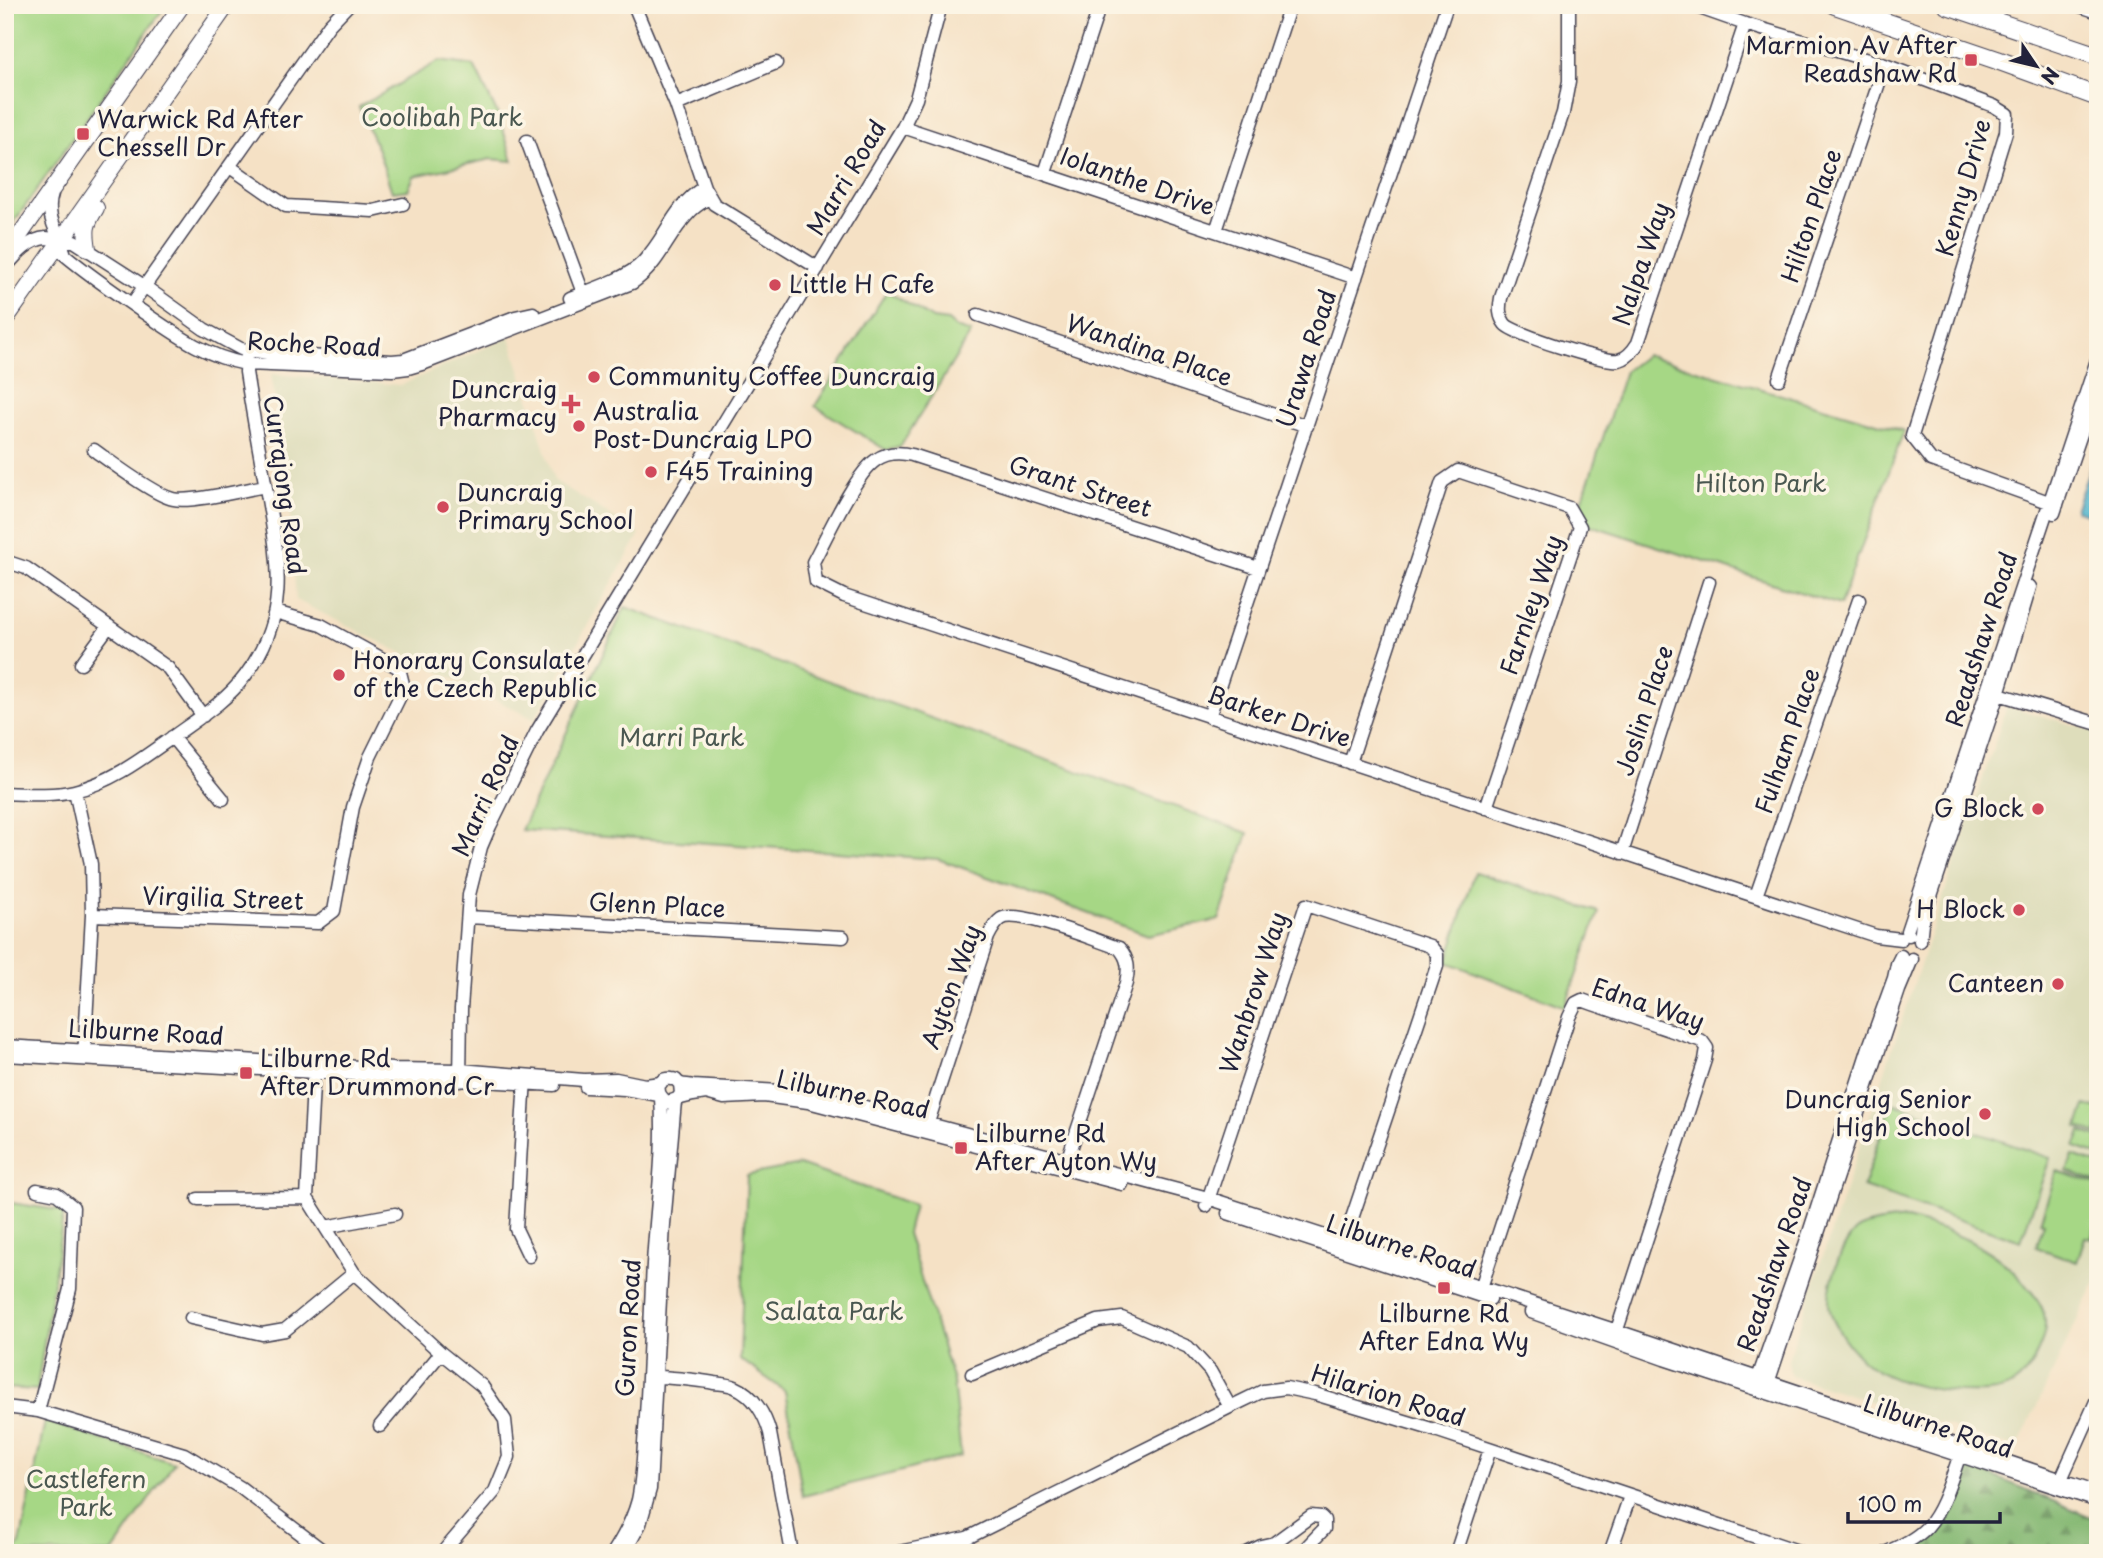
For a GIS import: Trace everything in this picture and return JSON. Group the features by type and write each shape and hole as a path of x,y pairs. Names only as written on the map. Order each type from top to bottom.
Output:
{"highway":[{"path":"1835,5 2098,97"},
{"path":"1947,5 2098,56"}],"main road":[{"path":"5,256 182,5"},
{"path":"5,320 227,5"},
{"path":"88,249 85,232 88,221 132,155 138,134"}],"street":[{"path":"132,304 329,25 348,5"},
{"path":"634,5 714,204 818,268"},
{"name":"Marri Road","path":"460,1076 461,1009 469,895 481,847 537,731 904,127 916,99 941,5"},
{"path":"1045,173 1100,5"},
{"path":"1216,231 1290,5"},
{"name":"Nalpa Way","path":"1569,5 1569,81 1563,113 1501,298 1500,311 1504,323 1513,330 1564,348 1614,361 1629,355 1638,343 1745,24"},
{"name":"Kenny Drive","path":"1691,5 1745,24 1885,65 1994,106 2007,114 2006,132 1912,436 1931,460 2053,504"},
{"path":"2077,5 2098,12"},
{"name":"Urawa Road","path":"1209,717 1445,9"},
{"path":"676,105 776,63"},
{"name":"Hilton Place","path":"1779,379 1885,65"},
{"name":"Iolanthe Drive","path":"904,127 1356,278"},
{"path":"527,141 583,297"},
{"path":"230,167 286,206 373,211 403,204"},
{"name":"Roche Road","path":"54,187 49,208 65,255 201,350 226,360 246,357 403,360 515,317 550,310 554,313"},
{"name":"Roche Road","path":"5,268 26,246 44,238 62,242 75,241 246,357 392,370 408,368 554,313 634,271 648,256 675,214 693,194 707,192"},
{"name":"Roche Road","path":"530,314 583,297"},
{"name":"Wandina Place","path":"978,315 1307,426"},
{"name":"Currajong Road","path":"5,793 51,794 75,791 127,769 223,699 243,679 256,660 268,637 275,612 278,562 255,431 246,357"},
{"name":"Readshaw Road","path":"2088,419 2098,357"},
{"name":"Readshaw Road","path":"1762,1385 1869,1047 1897,964 1907,947 1907,931 1993,693 2053,504 2088,419 2098,384"},
{"path":"94,450 158,493 173,499 265,486"},
{"name":"Grant Street","path":"887,454 912,454 1258,568"},
{"name":"Barker Drive","path":"887,454 877,459 861,475 813,562 814,576 820,585 844,596 1907,947"},
{"name":"Farnley Way","path":"1350,763 1442,482 1458,471 1569,508 1580,527 1486,808"},
{"path":"5,567 11,563 26,568 168,668 202,716"},
{"name":"Joslin Place","path":"1622,853 1709,582"},
{"name":"Fulham Place","path":"1756,897 1859,600"},
{"name":"Virgilia Street","path":"92,915 318,923 334,911 353,807 370,757 404,688 399,668 321,625 275,612"},
{"path":"81,664 109,626"},
{"path":"1993,693 2098,724"},
{"path":"172,737 223,799"},
{"path":"75,791 91,864 92,915 84,1055"},
{"name":"Wanbrow Way","path":"1207,1202 1306,905 1430,946 1437,954 1437,966 1343,1245"},
{"name":"Ayton Way","path":"926,1128 988,937 1000,919 1010,915 1031,918 1119,948 1129,963 1126,984 1065,1165"},
{"name":"Glenn Place","path":"468,917 843,937"},
{"name":"Edna Way","path":"1480,1291 1569,1017 1576,1003 1582,1000 1702,1041 1707,1048 1615,1335"},
{"name":"Lilburne Road","path":"5,1046 84,1055"},
{"name":"Lilburne Road","path":"5,1055 84,1055 525,1079 660,1092"},
{"path":"314,1068 307,1198 354,1273 441,1353 482,1386 505,1420 509,1457 495,1491 442,1553"},
{"path":"525,1079 516,1229 529,1256"},
{"path":"668,1079 680,1084 681,1094 676,1100 668,1102 660,1092 668,1079"},
{"name":"Lilburne Road","path":"680,1084 799,1092 1207,1202 1615,1335 1961,1453 2098,1492"},
{"name":"Guron Road","path":"624,1553 640,1524 650,1489 653,1265 663,1124 660,1092"},
{"name":"Lilburne Road","path":"676,1100 699,1093 724,1098 764,1096 926,1128"},
{"name":"Guron Road","path":"613,1553 628,1528 638,1501 642,1476 676,1100"},
{"path":"37,1189 57,1194 73,1207 70,1289 38,1411"},
{"path":"198,1199 307,1198"},
{"path":"325,1227 395,1214"},
{"path":"191,1318 262,1334 285,1330 354,1273"},
{"path":"972,1374 1098,1321 1122,1318 1188,1347 1210,1371 1230,1407"},
{"path":"380,1426 441,1353"},
{"path":"653,1376 735,1387 745,1393 761,1410 770,1433 792,1553"},
{"name":"Hilarion Road","path":"894,1553 967,1538 1263,1391 1286,1388 1315,1394 1490,1449 1804,1553"},
{"path":"2059,1483 2098,1396"},
{"path":"5,1406 38,1411 184,1454 241,1488 326,1553"},
{"path":"1456,1553 1490,1449"},
{"path":"1885,1553 1909,1542 1928,1526 1944,1498 1961,1453"},
{"name":"Lilburne Road","path":"2059,1483 2098,1502"},
{"path":"1610,1553 1630,1496"},
{"path":"1247,1553 1261,1545 1274,1543 1311,1516 1321,1517 1324,1520 1324,1529 1301,1553"},
{"path":"1759,1553 1763,1540"},
{"path":"1274,1543 1287,1553"}],"shaded area":[{"name":"Duncraig Primary School","path":"510,337 554,480 640,534 534,719 296,600 288,479 271,374 401,385"},
{"name":"Duncraig Senior High School","path":"2007,706 2098,732 2098,1276 2017,1448 1791,1376 1788,1360"}],"green space":[{"path":"5,5 166,5 5,235"},
{"name":"Coolibah Park","path":"439,61 474,66 499,117 513,161 491,159 414,176 408,190 392,192 378,150 359,107"},
{"path":"887,291 933,319 948,321 956,328 971,333 900,447 886,450 815,406"},
{"name":"Hilton Park","path":"1646,355 1904,431 1840,605 1590,525 1581,504 1625,371"},
{"name":"Marri Park","path":"625,607 1248,833 1219,920 1148,935 938,859 521,830"},
{"path":"1475,872 1599,912 1565,1007 1447,962"},
{"path":"1892,1103 2050,1158 2021,1241 1863,1187"},
{"path":"2085,1105 2098,1109 2098,1134 2078,1127"},
{"path":"2081,1131 2098,1137 2098,1155 2075,1147"},
{"path":"2073,1155 2098,1164 2098,1182 2067,1171"},
{"name":"Salata Park","path":"800,1165 914,1205 907,1233 953,1381 961,1456 803,1496 785,1391 740,1359 747,1175"},
{"path":"2057,1171 2098,1184 2098,1219 2091,1239 2085,1237 2077,1262 2036,1247 2044,1223 2040,1222"},
{"path":"5,1202 64,1211 37,1390 5,1388"},
{"path":"1907,1219 1959,1236 1989,1252 2017,1275 2038,1300 2045,1317 2043,1337 2033,1362 2014,1384 2002,1390 1973,1392 1911,1384 1870,1366 1839,1330 1831,1313 1829,1294 1837,1263 1847,1242 1861,1228 1880,1222"},
{"name":"Castlefern Park","path":"45,1421 174,1463 112,1553 12,1553 20,1544"},
{"path":"1970,1466 2098,1520 2098,1553 1903,1553 1935,1539"}],"water":[{"path":"2098,452 2098,518 2075,510"}],"place":[{"name":"Marmion Av After Readshaw Rd","path":"1971,60"},
{"name":"Warwick Rd After Chessell Dr","path":"83,134"},
{"name":"Little H Cafe","path":"775,285"},
{"name":"Community Coffee Duncraig","path":"594,377"},
{"name":"Duncraig Pharmacy","path":"571,404"},
{"name":"Australia Post-Duncraig LPO","path":"579,426"},
{"name":"F45 Training","path":"651,472"},
{"name":"Duncraig Primary School","path":"443,507"},
{"name":"Honorary Consulate of the Czech Republic","path":"339,675"},
{"name":"G Block","path":"2038,809"},
{"name":"H Block","path":"2019,910"},
{"name":"Canteen","path":"2058,984"},
{"name":"Lilburne Rd After Drummond Cr","path":"246,1073"},
{"name":"Duncraig Senior High School","path":"1985,1114"},
{"name":"Lilburne Rd After Ayton Wy","path":"961,1148"},
{"name":"Lilburne Rd After Edna Wy","path":"1444,1288"}]}
